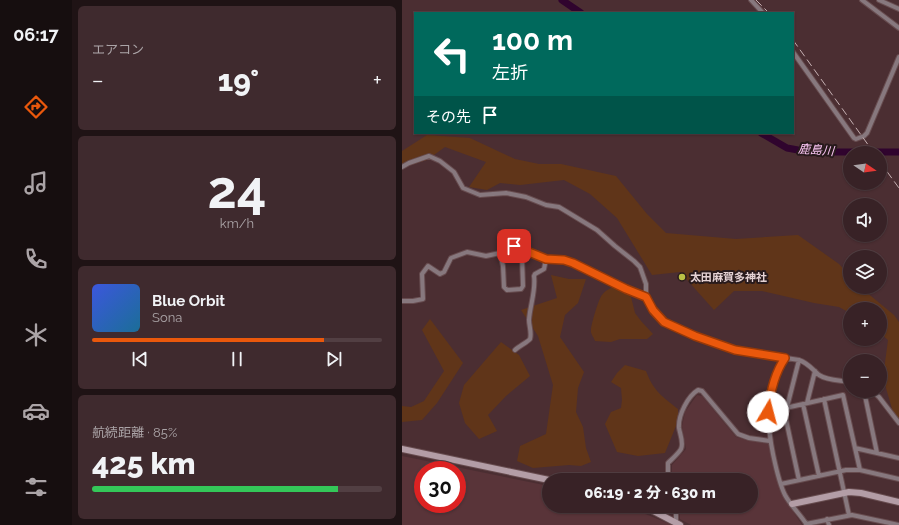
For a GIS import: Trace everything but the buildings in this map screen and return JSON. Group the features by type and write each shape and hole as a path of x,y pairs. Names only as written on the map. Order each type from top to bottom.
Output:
{"street":[{"path":"751,0 762,12"},
{"path":"862,0 899,28"},
{"path":"879,0 899,9"},
{"path":"794,53 856,139 867,133 899,57"},
{"path":"402,167 429,156 440,161 454,172 463,188 480,195 506,193 526,197 546,205 559,207 597,230 634,260 644,274 646,297 653,310 664,322 695,336 735,350 799,360 807,363 825,378 843,381"},
{"path":"402,301 423,299 422,274 428,266 440,274 444,272 451,258 468,252 486,256 500,253 514,246 546,259 564,260 573,263 646,297"},
{"path":"500,253 503,266 504,287 507,290 521,289 523,286 522,257 524,250"},
{"path":"515,350 521,344 530,340 531,335 529,321 535,287 534,276 544,269 546,259"},
{"path":"785,357 780,366 770,394 768,412 770,441 774,461 785,495 806,524 849,515 899,524"},
{"path":"799,360 785,414 799,480"},
{"path":"815,371 805,404 819,476"},
{"path":"668,473 668,463 681,449 682,444 679,425 681,411 694,392 698,390 702,391 738,434 749,438 770,441"},
{"path":"768,412 843,395 860,470"},
{"path":"865,398 877,453"},
{"path":"880,398 899,423"},
{"path":"824,399 849,515"},
{"path":"855,448 899,458"},
{"path":"402,449 542,479"},
{"path":"781,484 846,470 860,470 899,479"},
{"path":"792,504 844,493 861,493 899,502"},
{"path":"657,513 678,524"},
{"path":"677,513 678,524"},
{"path":"827,519 830,525"}],"shaded area":[{"path":"427,135 470,138 515,159 539,164 561,164 616,176 647,214 666,233 736,239 798,235 843,268 843,294 868,294 878,302 843,302 843,309 839,307 762,291 734,291 714,310 680,272 652,275 617,218 590,194 564,180 520,185 500,183 487,190 469,187 486,162 445,147 427,160 402,168 402,151"},
{"path":"551,275 569,279 586,279 578,303 565,315 560,337 584,372 578,388 576,412 583,427 586,448 591,462 581,466 569,465 533,468 517,461 520,446 546,434 553,385 538,336 521,310 557,298"},
{"path":"616,286 631,297 635,313 653,334 647,339 620,339 611,342 595,341 591,333 591,329 599,301 605,292"},
{"path":"887,309 899,322 899,419 893,412 887,392 886,354 888,340"},
{"path":"430,319 463,363 437,403 422,420 402,422 402,406 411,407 424,401 444,371 422,330"},
{"path":"501,342 519,355 530,376 506,396 488,415 497,431 479,439 465,423 459,403 464,385"},
{"path":"625,365 646,371 655,389 678,409 678,421 665,453 638,456 617,452 605,424 611,412 621,408 621,388 611,382"},
{"path":"697,395 702,396 736,437 768,444 780,491 802,525 691,525 680,519 680,513 758,513 758,473 672,473 672,465 686,449 682,426 685,412"},
{"path":"402,456 426,461 414,461 414,513 466,513 466,469 542,485 542,513 643,513 672,525 402,525"}],"waterway":[{"name":"鹿島川","path":"562,0 580,12"},
{"name":"鹿島川","path":"763,134 787,148 809,152 899,152"}],"railway":[{"path":"756,0 768,12"},
{"path":"794,41 869,146"},
{"path":"887,172 899,188"}],"place":[{"name":"太田麻賀多神社","path":"682,277"}],"route":[{"path":"514,246 546,259 564,260 581,266 626,289 646,297 653,310 664,322 703,339 735,350 785,358 780,366 770,394 768,412"}]}
